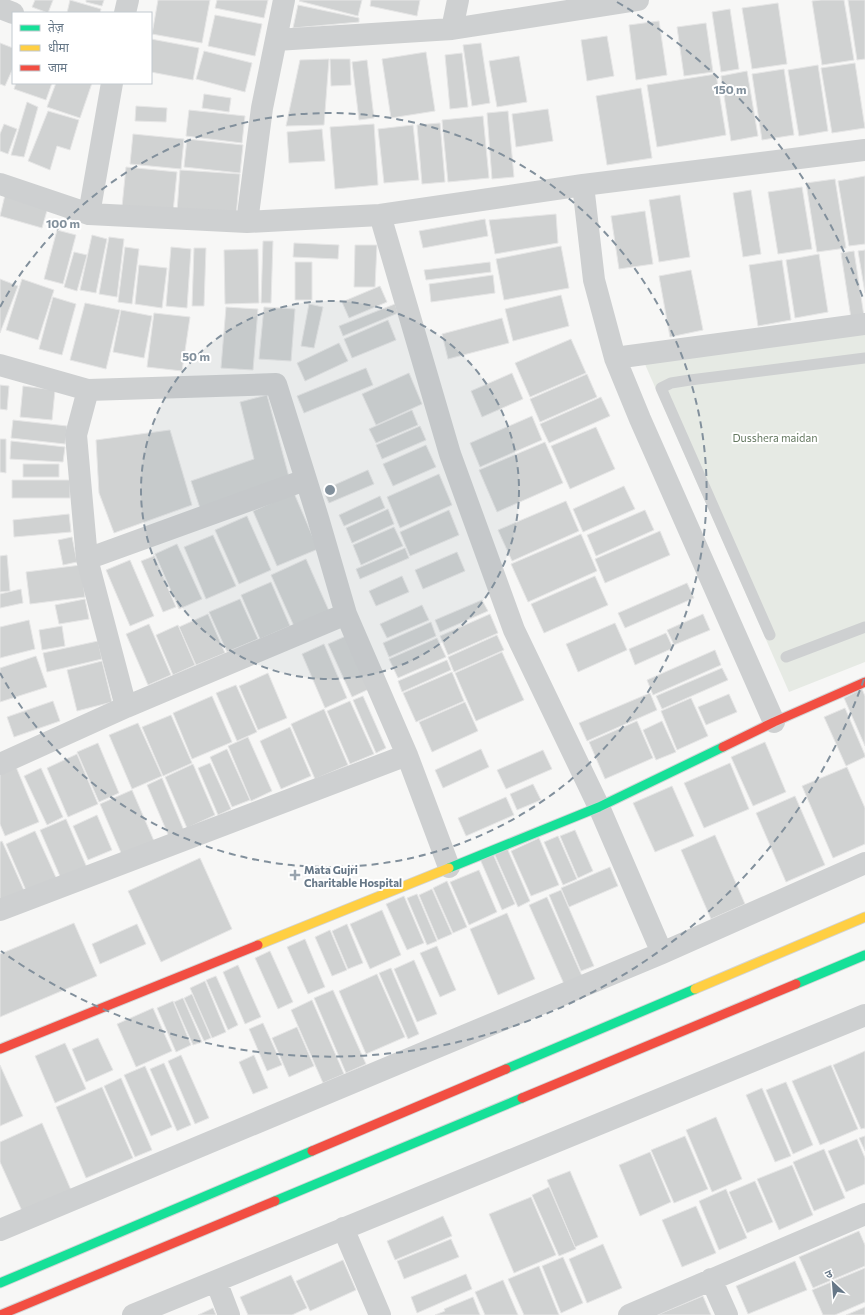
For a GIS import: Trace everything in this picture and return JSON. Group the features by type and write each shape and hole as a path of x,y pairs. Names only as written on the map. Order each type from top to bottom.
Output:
{"street":[{"path":"126,12 128,0"},
{"path":"247,222 262,108 284,0"},
{"path":"452,29 458,0"},
{"path":"276,40 452,29 638,0"},
{"path":"0,8 12,13"},
{"path":"89,214 112,84"},
{"path":"1,189 89,214 247,222 380,215 583,185 865,150"},
{"path":"583,185 594,280 615,358 640,420 774,722"},
{"path":"380,215 450,454 514,630 599,806 662,953"},
{"path":"615,358 865,324"},
{"path":"0,365 88,390 276,384 346,614 407,755 449,867"},
{"path":"88,390 76,435 87,559 126,707"},
{"path":"87,559 305,480"},
{"path":"0,764 126,707 346,614"},
{"path":"0,1049 599,806 774,722 865,682"},
{"path":"0,910 407,755"},
{"path":"2,1224 662,953 865,863"},
{"path":"0,1283 865,917"},
{"path":"0,1315 865,955"},
{"path":"133,1315 865,1015"},
{"path":"629,1315 711,1279 863,1221"},
{"path":"343,1228 380,1315"},
{"path":"711,1279 727,1315"},
{"path":"216,1281 229,1315"}],"lane":[{"path":"770,635 661,388 671,383 690,380 865,358"},
{"path":"786,657 865,627"}],"green space":[{"name":"Dusshera maidan","path":"865,334 865,662 789,692 644,362"}],"building":[{"path":"35,0 53,0 48,12 32,7"},
{"path":"70,0 101,9 100,12 67,12"},
{"path":"86,0 104,0 102,6 86,2"},
{"path":"158,0 210,0 202,43 152,34"},
{"path":"217,0 268,0 264,18 215,8"},
{"path":"362,0 358,16 299,1"},
{"path":"371,0 420,0 417,16 370,6"},
{"path":"844,0 854,60 822,65 812,1"},
{"path":"848,0 865,0 865,59 857,60"},
{"path":"778,3 787,64 752,69 742,8"},
{"path":"298,5 359,18 359,22 293,28"},
{"path":"730,9 739,69 721,72 712,12"},
{"path":"215,15 262,24 255,56 208,46"},
{"path":"659,21 667,75 636,80 629,25"},
{"path":"706,23 713,72 684,76 677,27"},
{"path":"607,36 614,76 587,81 581,40"},
{"path":"152,39 199,48 193,80 152,72"},
{"path":"0,43 12,48 12,70 5,86 0,84"},
{"path":"481,43 490,103 472,106 463,45"},
{"path":"204,51 252,63 245,92 196,79"},
{"path":"426,52 435,111 391,118 382,59"},
{"path":"462,53 468,107 450,109 445,55"},
{"path":"519,56 527,102 497,107 489,61"},
{"path":"329,59 324,125 286,126 300,60"},
{"path":"330,59 350,59 351,85 331,86"},
{"path":"367,60 374,118 359,120 352,62"},
{"path":"855,63 865,128 832,133 821,68"},
{"path":"818,65 828,131 799,136 788,70"},
{"path":"784,69 794,135 762,140 752,74"},
{"path":"747,71 758,136 731,141 721,76"},
{"path":"716,74 726,135 657,147 647,85"},
{"path":"16,84 52,84 46,100 14,89"},
{"path":"56,84 92,84 80,118 47,107"},
{"path":"641,88 652,158 607,165 596,96"},
{"path":"204,94 231,98 229,112 202,108"},
{"path":"27,102 38,107 24,157 11,155"},
{"path":"136,106 167,108 166,122 135,121"},
{"path":"548,109 553,141 516,147 512,114"},
{"path":"189,110 245,116 242,143 186,136"},
{"path":"48,111 79,120 70,150 57,146 50,170 28,161"},
{"path":"508,111 514,177 492,179 487,113"},
{"path":"483,116 489,178 448,182 442,120"},
{"path":"440,123 445,182 422,184 417,125"},
{"path":"4,124 17,129 8,154 0,151 0,134"},
{"path":"374,124 378,185 335,189 330,127"},
{"path":"413,125 419,180 384,183 378,129"},
{"path":"322,129 325,161 289,163 287,132"},
{"path":"133,134 184,139 181,169 130,164"},
{"path":"187,139 243,145 240,173 184,167"},
{"path":"126,167 177,172 173,212 122,207"},
{"path":"180,170 240,174 236,216 177,212"},
{"path":"865,176 865,244 849,246 838,181"},
{"path":"835,179 846,248 817,252 806,183"},
{"path":"802,187 812,249 778,254 768,192"},
{"path":"751,190 761,254 743,257 733,193"},
{"path":"5,195 48,207 42,228 0,216"},
{"path":"680,195 690,257 659,262 649,200"},
{"path":"645,211 653,264 619,269 611,216"},
{"path":"556,214 558,243 495,254 489,220"},
{"path":"485,219 488,236 423,248 419,231"},
{"path":"57,230 76,235 63,284 44,279"},
{"path":"92,235 107,239 96,293 80,290"},
{"path":"109,237 124,239 117,297 99,294"},
{"path":"263,241 273,241 271,303 261,303"},
{"path":"294,243 339,245 338,259 293,257"},
{"path":"355,245 377,245 375,287 354,287"},
{"path":"561,246 569,288 504,300 496,259"},
{"path":"125,247 139,249 132,304 118,302"},
{"path":"171,247 191,249 187,308 166,306"},
{"path":"194,248 206,248 204,306 192,306"},
{"path":"258,249 259,303 225,304 224,250"},
{"path":"865,250 865,293 858,251"},
{"path":"854,251 864,316 851,318 841,253"},
{"path":"74,252 87,255 77,291 64,287"},
{"path":"819,254 828,312 795,318 786,260"},
{"path":"782,260 791,320 758,326 749,265"},
{"path":"295,262 312,262 312,300 295,300"},
{"path":"490,262 491,272 426,280 424,270"},
{"path":"139,265 167,268 162,308 135,304"},
{"path":"691,270 703,330 670,337 659,276"},
{"path":"493,275 495,293 431,302 429,284"},
{"path":"0,279 18,286 0,333"},
{"path":"22,279 54,290 38,340 6,330"},
{"path":"380,286 387,302 349,318 342,302"},
{"path":"561,295 569,326 513,341 505,309"},
{"path":"53,297 76,304 62,355 39,349"},
{"path":"85,303 120,310 106,369 70,360"},
{"path":"309,304 323,307 314,348 301,346"},
{"path":"395,304 398,313 343,336 339,326"},
{"path":"226,307 258,309 253,370 221,368"},
{"path":"264,307 295,309 291,361 259,359"},
{"path":"121,310 152,316 144,358 113,352"},
{"path":"154,313 190,317 182,371 147,367"},
{"path":"502,318 509,343 448,359 442,334"},
{"path":"388,320 396,340 352,358 344,339"},
{"path":"571,339 586,373 530,397 515,363"},
{"path":"339,343 348,361 305,381 297,363"},
{"path":"366,368 373,385 304,413 297,396"},
{"path":"409,373 422,404 376,425 362,394"},
{"path":"512,373 523,399 482,417 471,391"},
{"path":"587,374 597,397 540,422 530,399"},
{"path":"0,385 9,386 7,410 0,409"},
{"path":"23,386 55,390 52,420 20,417"},
{"path":"267,395 289,477 200,508 191,481 254,459 240,402"},
{"path":"601,397 610,416 549,443 540,424"},
{"path":"412,410 418,425 376,443 369,429"},
{"path":"532,416 542,440 480,467 470,443"},
{"path":"13,420 67,426 65,444 11,438"},
{"path":"420,426 426,440 382,459 376,445"},
{"path":"596,427 615,469 570,489 551,446"},
{"path":"170,430 192,505 114,533 99,493 96,440"},
{"path":"0,439 6,439 6,473 0,472"},
{"path":"11,441 65,447 63,462 10,459"},
{"path":"545,442 563,483 497,512 479,470"},
{"path":"426,445 436,467 393,486 383,464"},
{"path":"23,464 59,464 59,477 23,477"},
{"path":"368,470 374,484 329,503 323,490"},
{"path":"439,474 452,505 400,528 387,497"},
{"path":"12,480 70,480 70,498 12,498"},
{"path":"624,486 635,509 583,532 573,509"},
{"path":"294,493 318,549 277,566 253,511"},
{"path":"380,496 385,508 344,526 339,515"},
{"path":"566,501 579,531 512,561 498,530"},
{"path":"388,509 394,524 352,543 346,528"},
{"path":"449,510 459,535 410,556 400,532"},
{"path":"645,510 654,530 596,556 587,535"},
{"path":"69,514 71,532 14,537 13,520"},
{"path":"247,516 271,570 239,584 215,530"},
{"path":"394,527 403,546 361,565 353,545"},
{"path":"660,531 670,555 605,583 595,559"},
{"path":"581,534 597,571 528,602 511,564"},
{"path":"213,535 236,586 206,599 184,547"},
{"path":"72,537 77,562 63,565 58,540"},
{"path":"177,544 202,599 179,609 155,554"},
{"path":"405,548 409,558 360,579 356,569"},
{"path":"457,552 465,571 423,589 415,570"},
{"path":"7,555 10,591 0,592 0,556"},
{"path":"154,556 176,607 163,612 141,561"},
{"path":"306,559 329,611 294,626 271,575"},
{"path":"130,560 154,616 130,626 106,570"},
{"path":"81,565 85,597 30,604 26,572"},
{"path":"402,576 409,592 376,606 369,591"},
{"path":"595,576 608,605 544,633 531,604"},
{"path":"271,582 290,626 260,639 241,595"},
{"path":"687,583 694,598 625,628 618,613"},
{"path":"21,589 23,603 0,608 0,594"},
{"path":"85,599 89,619 59,624 55,605"},
{"path":"240,599 258,639 227,652 209,612"},
{"path":"482,600 488,611 440,632 435,620"},
{"path":"422,605 429,620 387,638 380,624"},
{"path":"208,614 225,653 196,665 179,627"},
{"path":"490,614 498,633 448,655 440,636"},
{"path":"703,614 710,630 674,645 667,630"},
{"path":"29,620 35,649 0,658 0,627"},
{"path":"431,622 436,636 389,657 383,643"},
{"path":"615,623 627,650 578,672 566,644"},
{"path":"149,624 171,675 148,685 126,634"},
{"path":"178,625 195,665 173,675 156,635"},
{"path":"62,626 65,646 42,650 39,630"},
{"path":"666,633 673,648 635,665 629,649"},
{"path":"497,635 504,650 454,672 448,657"},
{"path":"346,636 369,689 352,697 328,644"},
{"path":"437,638 446,657 398,678 389,659"},
{"path":"98,641 102,659 47,672 43,653"},
{"path":"324,644 347,698 325,708 302,654"},
{"path":"715,650 721,665 653,695 647,680"},
{"path":"502,652 524,700 476,721 455,673"},
{"path":"36,656 47,687 0,702 0,668"},
{"path":"447,660 451,670 402,692 398,681"},
{"path":"102,661 112,702 77,711 67,670"},
{"path":"722,668 728,680 662,709 656,696"},
{"path":"452,672 464,701 416,722 403,693"},
{"path":"268,673 287,718 258,730 239,686"},
{"path":"236,685 257,732 237,741 216,693"},
{"path":"862,689 865,696 865,746 844,698"},
{"path":"650,693 657,710 587,741 579,723"},
{"path":"729,694 737,712 706,725 698,707"},
{"path":"212,696 232,742 192,759 173,713"},
{"path":"363,696 386,748 376,753 353,700"},
{"path":"691,698 708,736 677,750 661,711"},
{"path":"53,701 60,721 14,737 7,717"},
{"path":"350,701 374,754 350,764 327,711"},
{"path":"465,702 478,731 432,752 419,722"},
{"path":"845,708 865,755 865,757 846,766 824,717"},
{"path":"324,709 348,765 315,779 291,724"},
{"path":"171,715 192,763 163,776 142,727"},
{"path":"637,721 653,758 605,779 589,742"},
{"path":"662,721 676,752 656,760 643,730"},
{"path":"138,723 162,776 132,789 109,735"},
{"path":"290,727 311,776 281,789 260,741"},
{"path":"248,737 272,791 251,801 228,746"},
{"path":"765,742 786,792 753,806 731,757"},
{"path":"98,743 119,793 99,802 77,752"},
{"path":"227,749 250,800 232,807 210,757"},
{"path":"481,749 489,767 443,788 435,770"},
{"path":"543,750 552,769 506,789 497,770"},
{"path":"77,754 98,804 68,817 47,768"},
{"path":"210,763 231,809 218,815 198,768"},
{"path":"730,763 749,809 704,828 684,783"},
{"path":"193,764 215,815 187,828 165,777"},
{"path":"16,767 39,822 5,836 0,824 0,774"},
{"path":"847,767 865,808 865,844 833,858 802,786"},
{"path":"41,768 63,817 47,825 24,776"},
{"path":"162,778 185,833 170,839 147,785"},
{"path":"533,784 541,800 517,810 510,794"},
{"path":"672,786 694,836 655,852 633,803"},
{"path":"132,790 154,841 122,855 100,804"},
{"path":"795,796 825,865 786,882 756,813"},
{"path":"506,797 514,815 466,836 458,818"},
{"path":"97,815 112,850 88,860 73,826"},
{"path":"66,819 88,870 62,881 40,830"},
{"path":"575,830 593,871 578,878 560,836"},
{"path":"35,831 58,882 28,895 6,844"},
{"path":"715,835 745,904 711,919 681,850"},
{"path":"558,836 577,879 563,885 544,842"},
{"path":"539,838 559,885 531,896 511,851"},
{"path":"2,841 26,895 0,906 0,842"},
{"path":"507,848 530,901 518,907 494,853"},
{"path":"493,854 515,904 502,910 480,859"},
{"path":"200,858 232,929 161,962 128,891"},
{"path":"610,867 618,886 569,907 561,888"},
{"path":"479,870 497,912 469,925 450,882"},
{"path":"447,881 467,927 453,933 433,888"},
{"path":"432,889 452,934 438,940 419,895"},
{"path":"561,890 594,966 581,971 549,895"},
{"path":"417,894 437,941 427,945 407,898"},
{"path":"404,896 424,943 407,950 386,904"},
{"path":"547,897 582,976 564,984 529,905"},
{"path":"382,910 401,955 370,969 350,924"},
{"path":"507,913 535,979 498,995 470,929"},
{"path":"74,923 97,976 0,1017 0,954"},
{"path":"137,924 146,944 100,964 92,944"},
{"path":"347,924 363,963 348,969 332,931"},
{"path":"330,930 347,970 332,976 315,937"},
{"path":"305,939 325,987 308,994 287,947"},
{"path":"437,946 456,990 440,997 420,953"},
{"path":"270,951 293,1002 278,1009 255,958"},
{"path":"414,960 437,1014 417,1022 394,969"},
{"path":"238,965 261,1017 245,1024 223,972"},
{"path":"391,968 419,1034 408,1039 379,973"},
{"path":"377,974 405,1037 366,1054 339,991"},
{"path":"216,976 238,1025 228,1030 206,980"},
{"path":"205,981 226,1032 212,1038 190,988"},
{"path":"333,990 366,1064 346,1073 314,998"},
{"path":"192,994 211,1038 204,1041 184,998"},
{"path":"183,998 202,1042 193,1045 174,1002"},
{"path":"312,1000 344,1074 323,1083 291,1010"},
{"path":"173,1001 191,1045 176,1052 157,1008"},
{"path":"153,1008 172,1051 136,1067 117,1024"},
{"path":"263,1023 282,1065 267,1071 249,1029"},
{"path":"297,1027 314,1066 289,1077 272,1038"},
{"path":"98,1038 113,1070 86,1082 72,1049"},
{"path":"65,1043 86,1089 55,1103 35,1056"},
{"path":"865,1051 865,1128 861,1129 833,1065"},
{"path":"181,1055 209,1118 195,1124 168,1061"},
{"path":"254,1055 268,1088 253,1094 239,1062"},
{"path":"164,1063 191,1125 177,1131 150,1069"},
{"path":"0,1065 23,1116 0,1126"},
{"path":"831,1065 858,1129 820,1145 792,1081"},
{"path":"145,1066 172,1127 151,1136 124,1075"},
{"path":"121,1078 152,1150 135,1157 104,1086"},
{"path":"786,1082 813,1145 793,1154 766,1090"},
{"path":"102,1087 133,1158 86,1178 56,1107"},
{"path":"762,1088 791,1156 775,1162 746,1095"},
{"path":"716,1117 742,1179 712,1192 686,1130"},
{"path":"42,1123 71,1190 22,1211 0,1162 0,1142"},
{"path":"685,1136 708,1189 674,1203 651,1150"},
{"path":"865,1136 865,1151 859,1138"},
{"path":"857,1139 865,1158 865,1184 846,1192 828,1151"},
{"path":"824,1149 845,1198 814,1211 793,1162"},
{"path":"650,1152 671,1202 640,1216 619,1165"},
{"path":"792,1165 813,1215 779,1230 757,1179"},
{"path":"570,1171 598,1237 575,1247 547,1180"},
{"path":"755,1181 773,1222 747,1233 729,1192"},
{"path":"549,1187 576,1249 559,1256 532,1195"},
{"path":"726,1189 747,1238 719,1250 699,1201"},
{"path":"531,1197 556,1255 514,1273 489,1214"},
{"path":"696,1206 716,1253 682,1267 662,1220"},
{"path":"443,1216 452,1236 395,1260 387,1241"},
{"path":"859,1231 865,1245 865,1266 813,1288 799,1257"},
{"path":"451,1239 459,1257 404,1279 397,1261"},
{"path":"603,1244 622,1288 587,1303 569,1259"},
{"path":"563,1257 583,1303 561,1313 542,1266"},
{"path":"343,1260 356,1290 310,1311 296,1281"},
{"path":"795,1261 807,1290 748,1314 736,1286"},
{"path":"539,1266 559,1315 524,1315 508,1279"},
{"path":"865,1268 865,1302 835,1315 823,1315 812,1290"},
{"path":"466,1274 472,1289 417,1313 411,1297"},
{"path":"291,1275 307,1308 292,1315 248,1315 240,1297"},
{"path":"503,1280 518,1315 485,1315 475,1292"},
{"path":"703,1296 711,1315 657,1315"},
{"path":"473,1297 480,1315 435,1315 445,1311 444,1309"},
{"path":"865,1307 865,1315 846,1315"},
{"path":"213,1308 216,1315 198,1315"}],"traffic: fast":[{"path":"449,868 599,807 723,747"},
{"path":"796,984 865,955"},
{"path":"506,1069 695,989"},
{"path":"275,1201 522,1098"},
{"path":"0,1283 312,1151"}],"traffic: slow":[{"path":"258,945 449,868"},
{"path":"695,989 865,917"}],"traffic: jam":[{"path":"723,747 774,722 865,682"},
{"path":"0,1049 258,945"},
{"path":"522,1098 796,984"},
{"path":"312,1151 506,1069"},
{"path":"0,1315 275,1201"}],"place":[{"name":"Mata Gujri Charitable Hospital","path":"295,875"}]}
